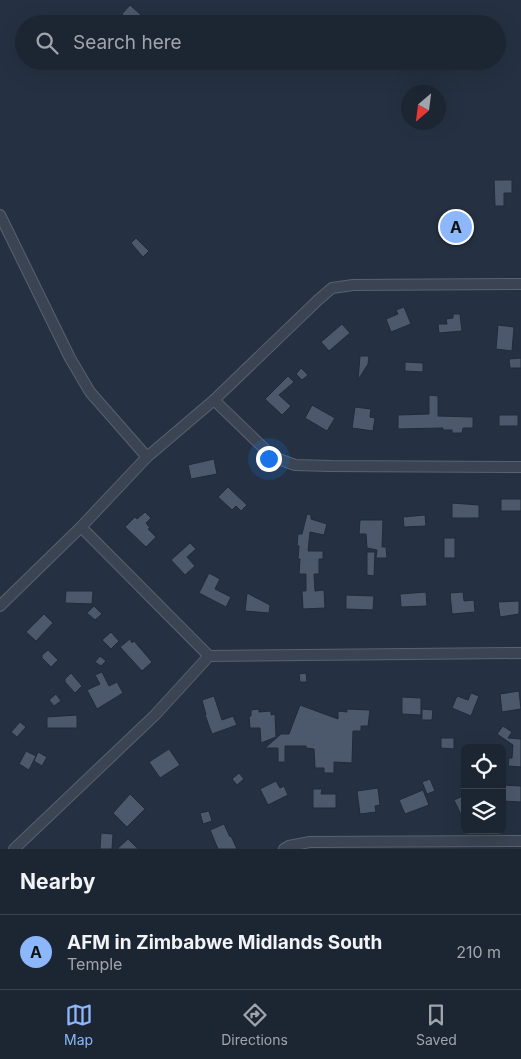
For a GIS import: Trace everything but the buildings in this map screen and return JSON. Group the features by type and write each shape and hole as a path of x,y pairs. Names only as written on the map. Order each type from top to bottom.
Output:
{"street":[{"path":"0,215 70,358 90,392 147,457"},
{"path":"0,606 81,527 147,457 214,400 332,288 353,285 521,284"},
{"path":"214,400 274,457 295,465 521,467"},
{"path":"81,527 209,656 521,654"},
{"path":"14,849 155,715 209,656"},
{"path":"284,849 289,846 310,842 521,841"}],"place":[{"name":"AFM in Zimbabwe Midlands South","path":"456,227"}]}
